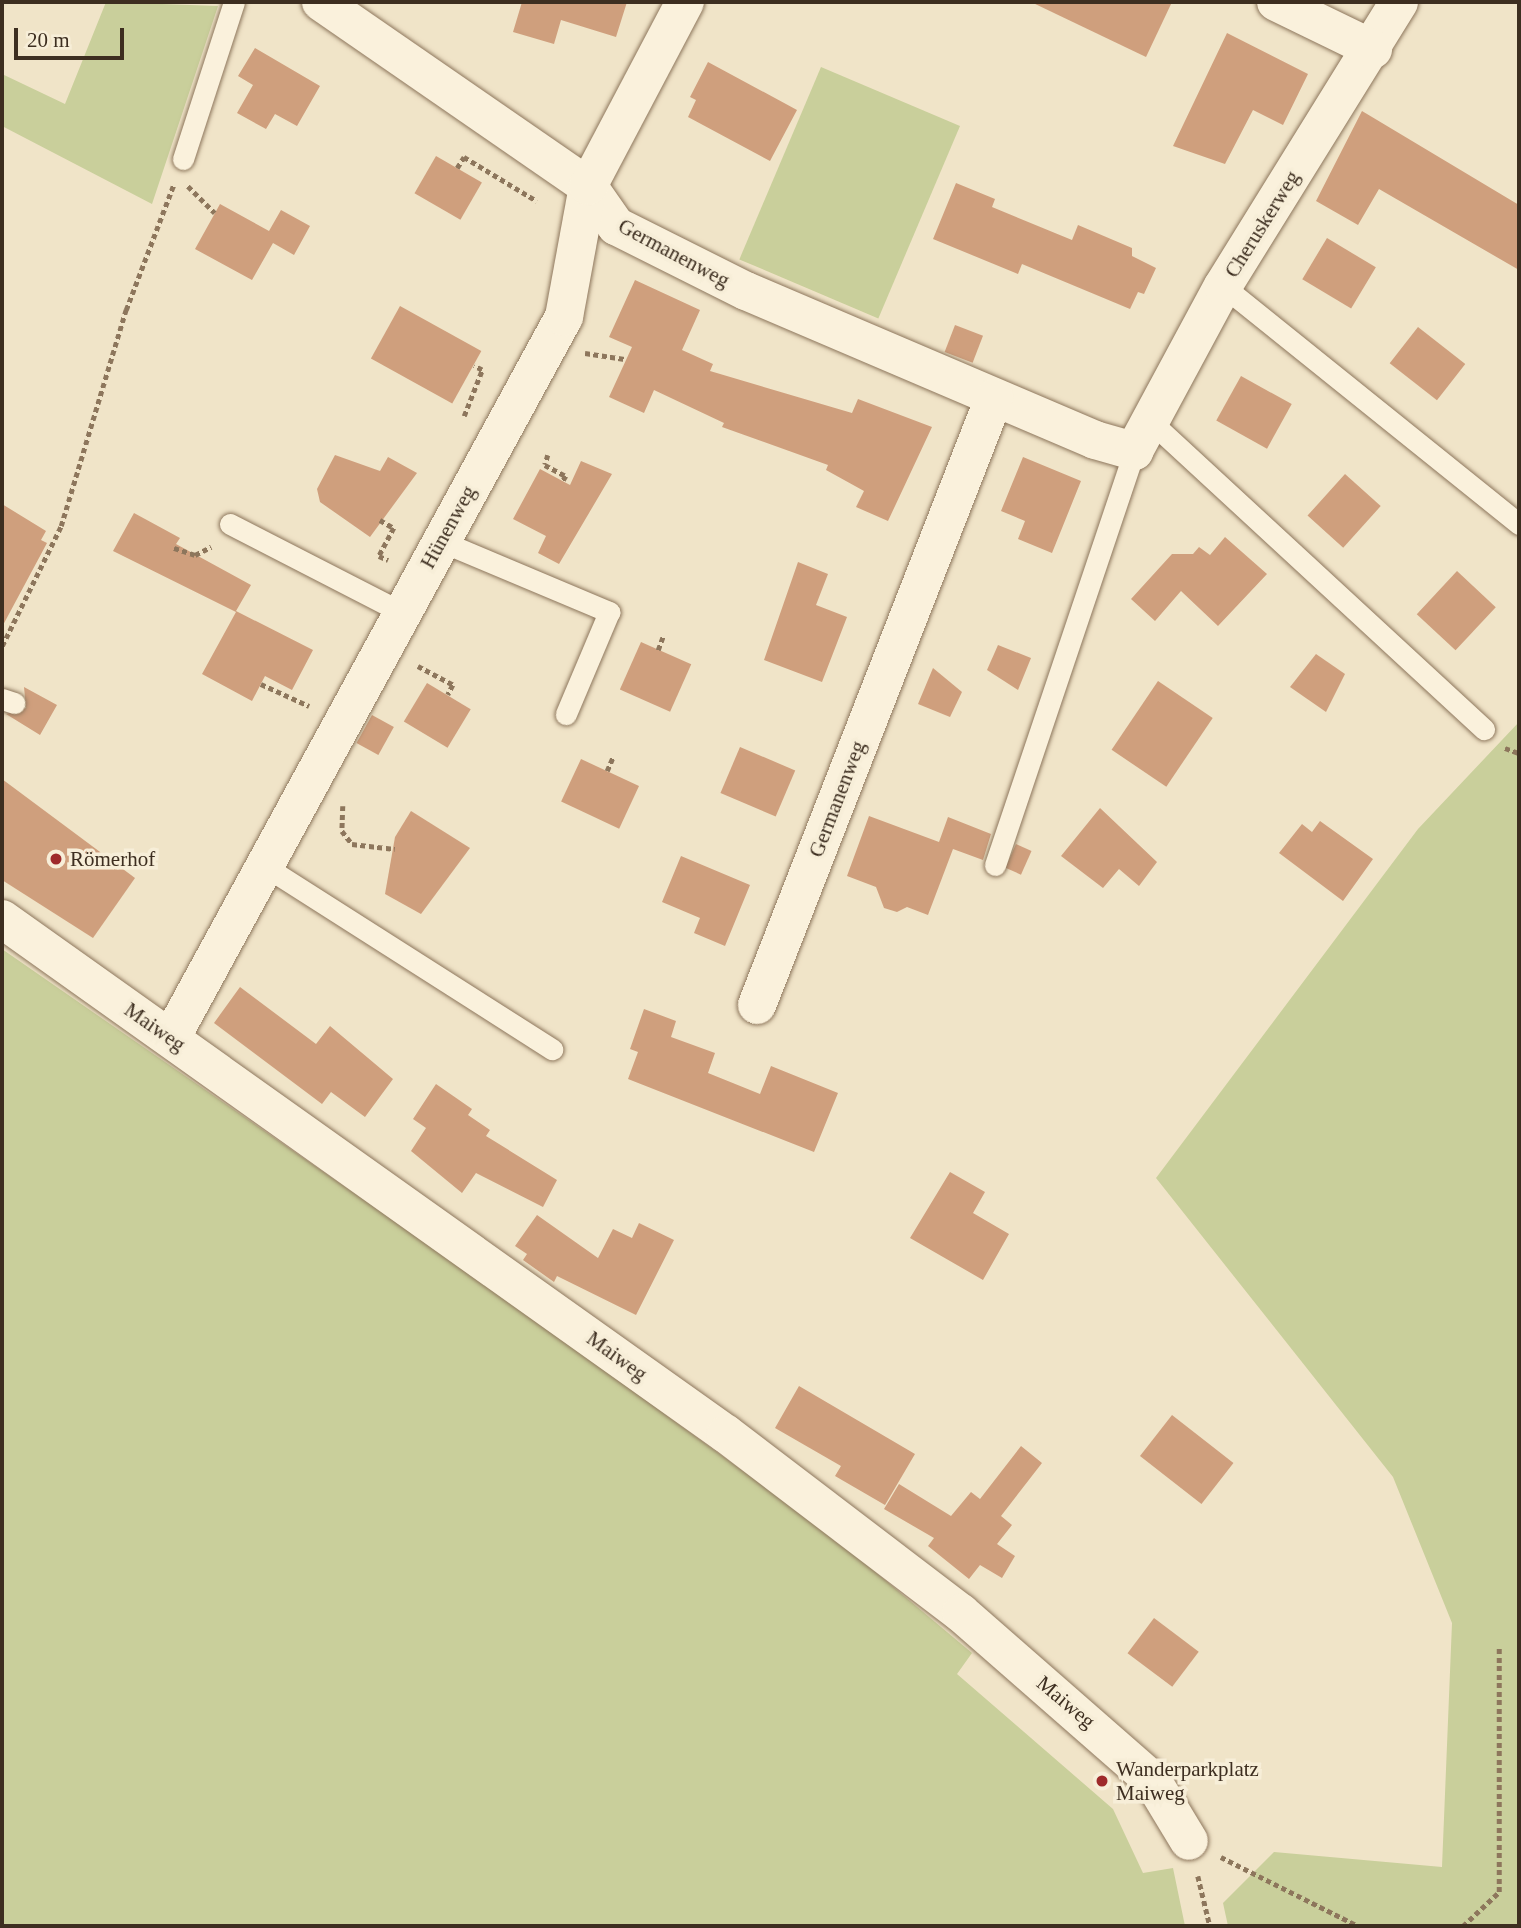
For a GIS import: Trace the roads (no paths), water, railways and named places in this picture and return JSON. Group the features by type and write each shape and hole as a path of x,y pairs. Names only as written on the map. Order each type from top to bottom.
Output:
{"street":[{"name":"Germanenweg","path":"321,2 588,186 616,226 746,291 994,398 1142,435"},
{"name":"Hünenweg","path":"171,1038 262,866 403,613 439,540 564,317 583,228 588,186 685,2"},
{"path":"1276,2 1373,49"},
{"name":"Cheruskerweg","path":"1142,435 1223,286 1373,49 1399,2"},
{"name":"Germanenweg","path":"757,1005 994,398"},
{"name":"Maiweg","path":"2,919 726,1434 961,1613 1152,1780 1189,1841"}],"lane":[{"path":"187,168 234,2"},
{"path":"1223,286 1519,524"},
{"path":"995,866 1142,435 1484,729"},
{"path":"223,531 403,613"},
{"path":"439,540 609,612 566,714"},
{"path":"262,866 552,1049"}],"place":[{"name":"Römerhof","path":"56,859"},
{"name":"Wanderparkplatz Maiweg","path":"1102,1781"}]}
